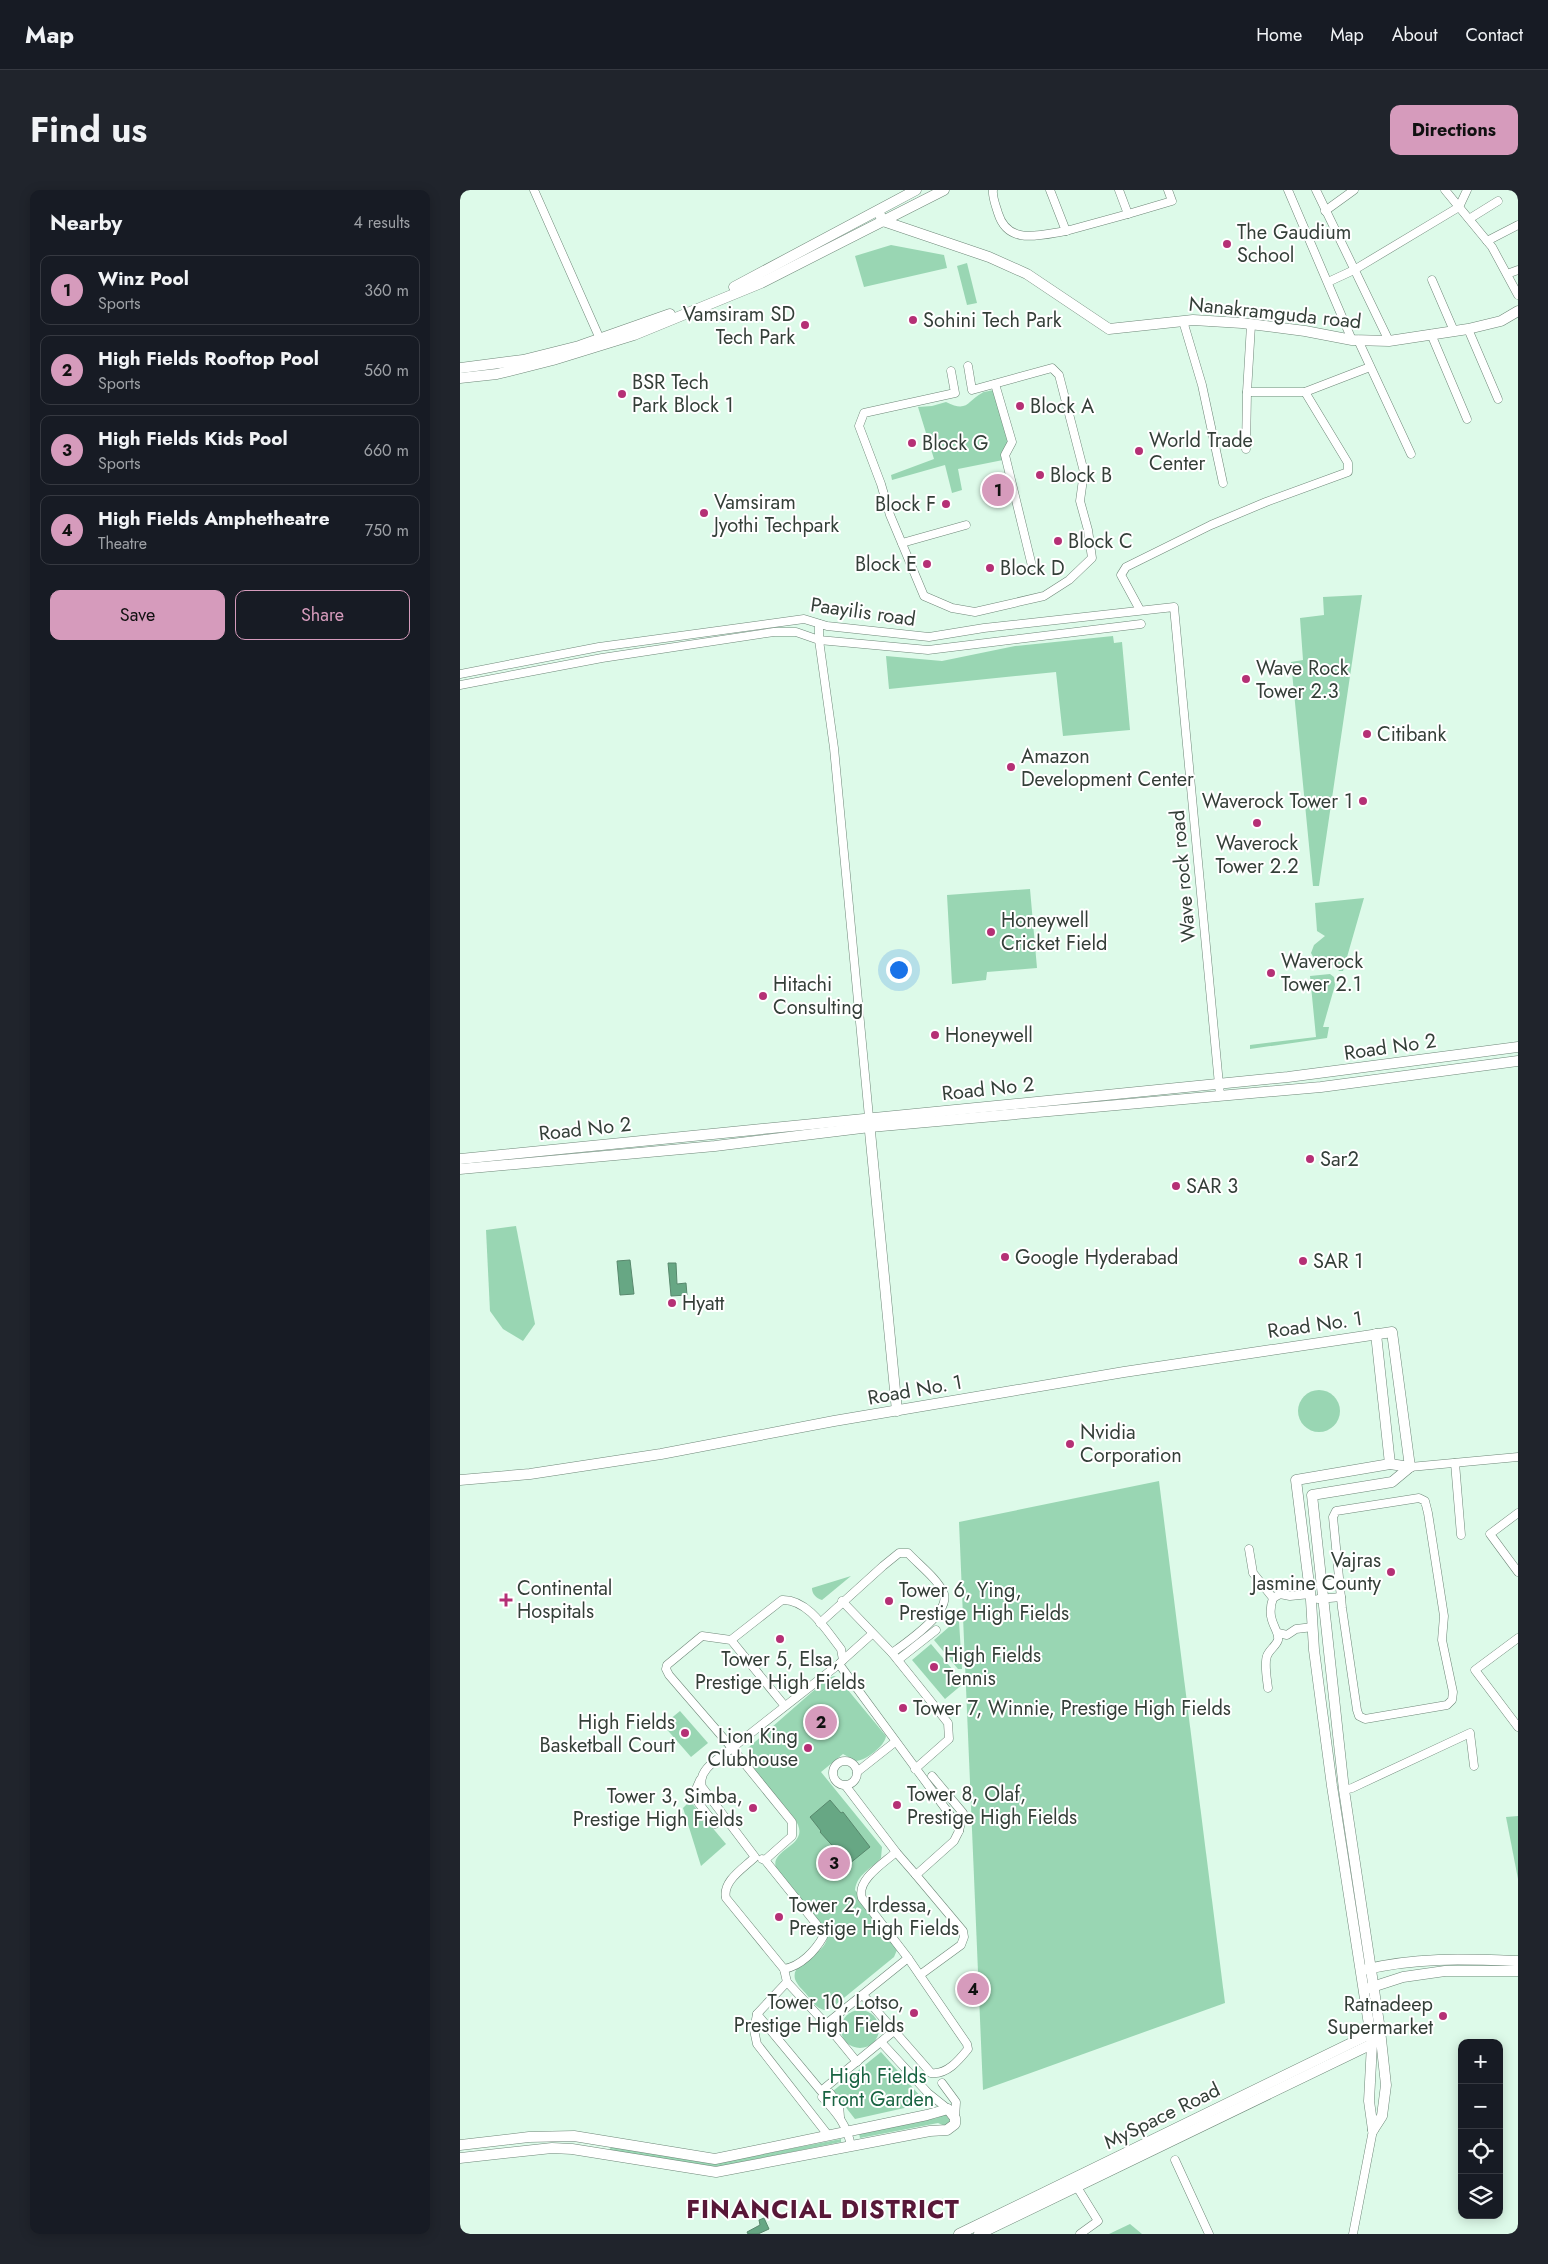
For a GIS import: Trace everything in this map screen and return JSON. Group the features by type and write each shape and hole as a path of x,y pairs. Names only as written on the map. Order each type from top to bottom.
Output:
{"street":[{"path":"534,190 600,339"},
{"path":"460,378 497,374 553,360 634,335 761,283 944,190"},
{"path":"993,190 1001,223 1008,231 1016,235 1066,231 1172,201 1168,190"},
{"path":"1050,190 1066,231"},
{"path":"1118,190 1128,214"},
{"path":"1288,190 1328,282 1410,454"},
{"path":"1316,190 1389,341"},
{"path":"1444,190 1487,240 1518,295"},
{"path":"1328,282 1354,270 1460,208 1467,190"},
{"path":"460,368 523,360 600,339 674,312 741,285 878,211 910,191"},
{"path":"1325,211 1351,191"},
{"path":"1469,219 1498,201"},
{"path":"878,211 883,221"},
{"name":"Nanakramguda road","path":"883,221 989,256 1027,274 1109,329 1184,320 1305,331 1355,340 1389,341 1468,330 1501,321 1518,311"},
{"path":"1487,240 1518,225"},
{"path":"1507,274 1518,270"},
{"path":"1432,280 1454,331"},
{"path":"1184,320 1202,385 1223,483"},
{"path":"1246,449 1251,325"},
{"path":"1468,330 1498,399"},
{"path":"1431,334 1467,419"},
{"path":"968,366 972,390"},
{"path":"1247,392 1305,392 1370,367"},
{"path":"1052,368 1060,375 1084,472 1080,501 1088,530 1092,558 1069,580 1044,596 976,612 952,608 924,596 902,543 859,426 864,413 995,384 1052,368"},
{"path":"951,371 955,393"},
{"path":"995,384 1012,442 1005,455 1032,566"},
{"path":"1140,610 1121,574 1126,567 1211,525 1266,502 1345,474 1349,469 1348,464 1305,392"},
{"path":"902,543 966,525"},
{"name":"Paayilis road","path":"460,674 628,643 804,619 819,624 929,637 1174,607"},
{"name":"Wave rock road","path":"1174,607 1220,1095"},
{"path":"819,624 819,640 834,748 896,1411"},
{"name":"Paayilis road","path":"460,685 602,658 774,632 796,632 819,640 928,650 1142,624"},
{"path":"928,650 929,637"},
{"name":"Road No 2","path":"460,1169 715,1146 869,1122 1219,1083 1338,1072 1518,1047"},
{"name":"Road No 2","path":"460,1159 869,1122 1321,1087 1518,1061"},
{"name":"Road No. 1","path":"460,1480 530,1474 662,1454 1124,1372 1392,1332 1410,1467"},
{"path":"1376,1334 1386,1408 1390,1464"},
{"path":"1373,2130 1382,2116 1386,2085 1364,1970 1330,1767 1296,1480 1390,1464 1410,1467 1518,1457"},
{"path":"1455,1463 1461,1536"},
{"path":"1364,1970 1312,1495 1392,1482 1410,1467"},
{"path":"1419,1498 1425,1501 1444,1616 1442,1640 1453,1692 1452,1700 1447,1705 1365,1719 1359,1716 1341,1597 1333,1518 1336,1511 1419,1498"},
{"path":"1518,1513 1490,1534 1518,1572"},
{"path":"1249,1549 1253,1573 1272,1598"},
{"path":"820,1623 842,1601 899,1553 908,1553 937,1584 943,1593 945,1601 940,1612 892,1654"},
{"path":"1322,1585 1339,1582"},
{"path":"1268,1688 1266,1656 1278,1640 1278,1633 1270,1617 1269,1609 1272,1598 1280,1594 1311,1596 1324,1599 1341,1597"},
{"path":"732,1640 782,1600 798,1602 820,1623 841,1648 841,1662 895,1742 956,1822 959,1831"},
{"path":"842,1601 898,1660 948,1723 949,1739 915,1769"},
{"path":"1278,1633 1286,1635 1296,1629 1313,1626"},
{"path":"898,1660 936,1630"},
{"path":"715,1824 694,1796 704,1770 841,1662 872,1634"},
{"path":"765,1860 792,1836 792,1822 666,1670 667,1665 702,1636 732,1640 784,1706"},
{"path":"1518,1638 1475,1670 1518,1727"},
{"path":"1344,1790 1470,1733 1474,1766"},
{"path":"845,1785 852,1782 857,1772 895,1742"},
{"path":"857,1772 855,1765 849,1761 842,1761 835,1765 833,1777 838,1783 845,1785 896,1852 962,1931 964,1937 961,1945 920,1975"},
{"path":"916,1875 954,1841 959,1831 963,1813 932,1776"},
{"path":"700,1780 702,1786 755,1857 765,1860 822,1932 823,1937 816,1950 797,1964 784,1969"},
{"path":"863,1995 931,2073 937,2074 953,2065 968,2048 908,1958 862,1898 860,1892 862,1884 896,1852"},
{"path":"755,1857 727,1884 724,1891 726,1898 784,1969 787,1982 826,2024 856,2062"},
{"path":"826,2024 908,1958"},
{"path":"1364,1970 1383,1965 1447,1958 1518,1961"},
{"path":"1368,1988 1403,1977 1445,1971 1518,1971"},
{"path":"787,1982 756,2014 754,2030 761,2051 828,2135"},
{"path":"756,2014 821,2091 894,2031"},
{"path":"1353,2234 1373,2130 1369,2101 1376,2037"},
{"name":"MySpace Road","path":"979,2234 1376,2037"},
{"name":"MySpace Road","path":"959,2234 1376,2037"},
{"path":"460,2158 552,2148 716,2172 946,2130 954,2124 951,2114 928,2094 881,2042"},
{"path":"942,2083 956,2102 951,2114"},
{"path":"826,2095 848,2131 851,2146"},
{"path":"460,2145 552,2135 600,2140 715,2158 848,2131 951,2114"},
{"path":"597,2154 600,2140"},
{"path":"1175,2160 1209,2234"},
{"path":"1077,2187 1098,2221 1080,2234"}],"green space":[{"path":"891,245 944,255 947,268 864,287 855,256"},
{"path":"967,263 977,303 967,305 957,266"},
{"path":"994,390 1009,442 1003,460 958,469 962,490 952,493 945,465 892,480 891,475 934,459 918,407 946,402 963,406 983,392"},
{"path":"1362,595 1319,886 1313,886 1291,662 1303,660 1300,618 1324,615 1323,597"},
{"path":"1113,636 1114,643 1122,642 1130,730 1063,736 1056,672 889,689 886,656 942,661 1015,646"},
{"name":"Honeywell Cricket Field","path":"1030,889 1037,968 987,972 986,980 952,984 947,895"},
{"path":"1364,898 1343,971 1339,971 1335,965 1323,965 1315,960 1311,953 1314,945 1325,936 1317,931 1315,903"},
{"path":"1330,974 1334,977 1335,985 1323,1027 1329,1027 1327,1038 1250,1049 1250,1045 1316,1037 1310,976"},
{"path":"516,1226 535,1324 523,1341 503,1329 490,1311 486,1230"},
{"path":"1319,1390 1334,1396 1340,1411 1334,1426 1319,1432 1304,1426 1298,1411 1304,1396"},
{"path":"1159,1481 1225,2003 983,2090 959,1522"},
{"path":"851,1576 822,1600 816,1597 813,1592 812,1588"},
{"path":"957,1620 959,1621 962,1669 958,1669 934,1640"},
{"name":"High Fields Tennis","path":"931,1644 964,1683 945,1699 912,1660"},
{"path":"834,1676 838,1678 886,1736 882,1744 874,1752 864,1758 856,1761 843,1754 821,1772 882,1847 881,1858 861,1876 855,1890 897,1944 897,1950 894,1957 834,2006 824,2010 814,2004 799,1985 795,1979 795,1972 823,1946 827,1939 827,1931 778,1872 775,1864 782,1852 795,1842 799,1836 799,1828 794,1818 746,1760 748,1748 828,1678"},
{"name":"High Fields Basketball Court","path":"680,1711 708,1743 691,1757 663,1725"},
{"path":"690,1801 726,1844 701,1866 683,1808"},
{"path":"1518,1816 1518,1879 1506,1817"},
{"path":"860,2010 873,2016 879,2029 873,2042 860,2048 847,2042 841,2029 847,2016"},
{"name":"High Fields Front Garden","path":"881,2052 921,2097 916,2102 918,2105 855,2119 833,2091"},
{"path":"945,2114 950,2121 945,2126 938,2123 860,2138 859,2133 937,2118"},
{"path":"841,2139 841,2142 717,2167 609,2151 611,2147 716,2163"},
{"path":"1130,2224 1142,2234 1109,2234"}],"shaded area":[{"path":"995,478 1000,480 1000,489 1007,498 1005,502 997,503 991,496 994,489 992,482"},
{"path":"630,1260 634,1294 620,1295 617,1261"},
{"path":"668,1263 676,1263 677,1284 686,1283 687,1295 671,1296"},
{"path":"825,1709 834,1720 815,1736 806,1725"},
{"path":"830,1800 841,1813 843,1812 870,1847 849,1864 820,1832 810,1817"},
{"path":"834,1853 842,1863 831,1872 826,1867 827,1859"},
{"path":"764,2218 769,2229 758,2234 748,2234 747,2232 760,2225 759,2220"}],"place":[{"name":"The Gaudium School","path":"1227,244"},
{"name":"Sohini Tech Park","path":"913,320"},
{"name":"Vamsiram SD Tech Park","path":"805,325"},
{"name":"BSR Tech Park Block 1","path":"622,394"},
{"name":"Block A","path":"1020,406"},
{"name":"Block G","path":"912,443"},
{"name":"World Trade Center","path":"1139,451"},
{"name":"Block B","path":"1040,475"},
{"name":"Winz Pool","path":"998,490"},
{"name":"Block F","path":"946,504"},
{"name":"Vamsiram Jyothi Techpark","path":"704,513"},
{"name":"Block C","path":"1058,541"},
{"name":"Block E","path":"927,564"},
{"name":"Block D","path":"990,568"},
{"name":"Wave Rock Tower 2.3","path":"1246,679"},
{"name":"Citibank","path":"1367,734"},
{"name":"Amazon Development Center","path":"1011,767"},
{"name":"Waverock Tower 1","path":"1363,801"},
{"name":"Waverock Tower 2.2","path":"1257,823"},
{"name":"Honeywell Cricket Field","path":"991,932"},
{"name":"Waverock Tower 2.1","path":"1271,973"},
{"name":"Hitachi Consulting","path":"763,996"},
{"name":"Honeywell","path":"935,1035"},
{"name":"Sar2","path":"1310,1159"},
{"name":"SAR 3","path":"1176,1186"},
{"name":"Google Hyderabad","path":"1005,1257"},
{"name":"SAR 1","path":"1303,1261"},
{"name":"Hyatt","path":"672,1303"},
{"name":"Nvidia Corporation","path":"1070,1444"},
{"name":"Vajras Jasmine County","path":"1391,1572"},
{"name":"Continental Hospitals","path":"506,1600"},
{"name":"Tower 6, Ying, Prestige High Fields","path":"889,1601"},
{"name":"Tower 5, Elsa, Prestige High Fields","path":"780,1639"},
{"name":"High Fields Tennis","path":"934,1667"},
{"name":"Tower 7, Winnie, Prestige High Fields","path":"903,1708"},
{"name":"High Fields Rooftop Pool","path":"821,1722"},
{"name":"High Fields Basketball Court","path":"685,1733"},
{"name":"Lion King Clubhouse","path":"808,1748"},
{"name":"Tower 8, Olaf, Prestige High Fields","path":"897,1805"},
{"name":"Tower 3, Simba, Prestige High Fields","path":"753,1808"},
{"name":"High Fields Kids Pool","path":"834,1863"},
{"name":"Tower 2, Irdessa, Prestige High Fields","path":"779,1917"},
{"name":"High Fields Amphetheatre","path":"973,1989"},
{"name":"Tower 10, Lotso, Prestige High Fields","path":"914,2013"},
{"name":"Ratnadeep Supermarket","path":"1443,2016"}],"district":[{"name":"FINANCIAL DISTRICT","path":"823,2209"}]}
